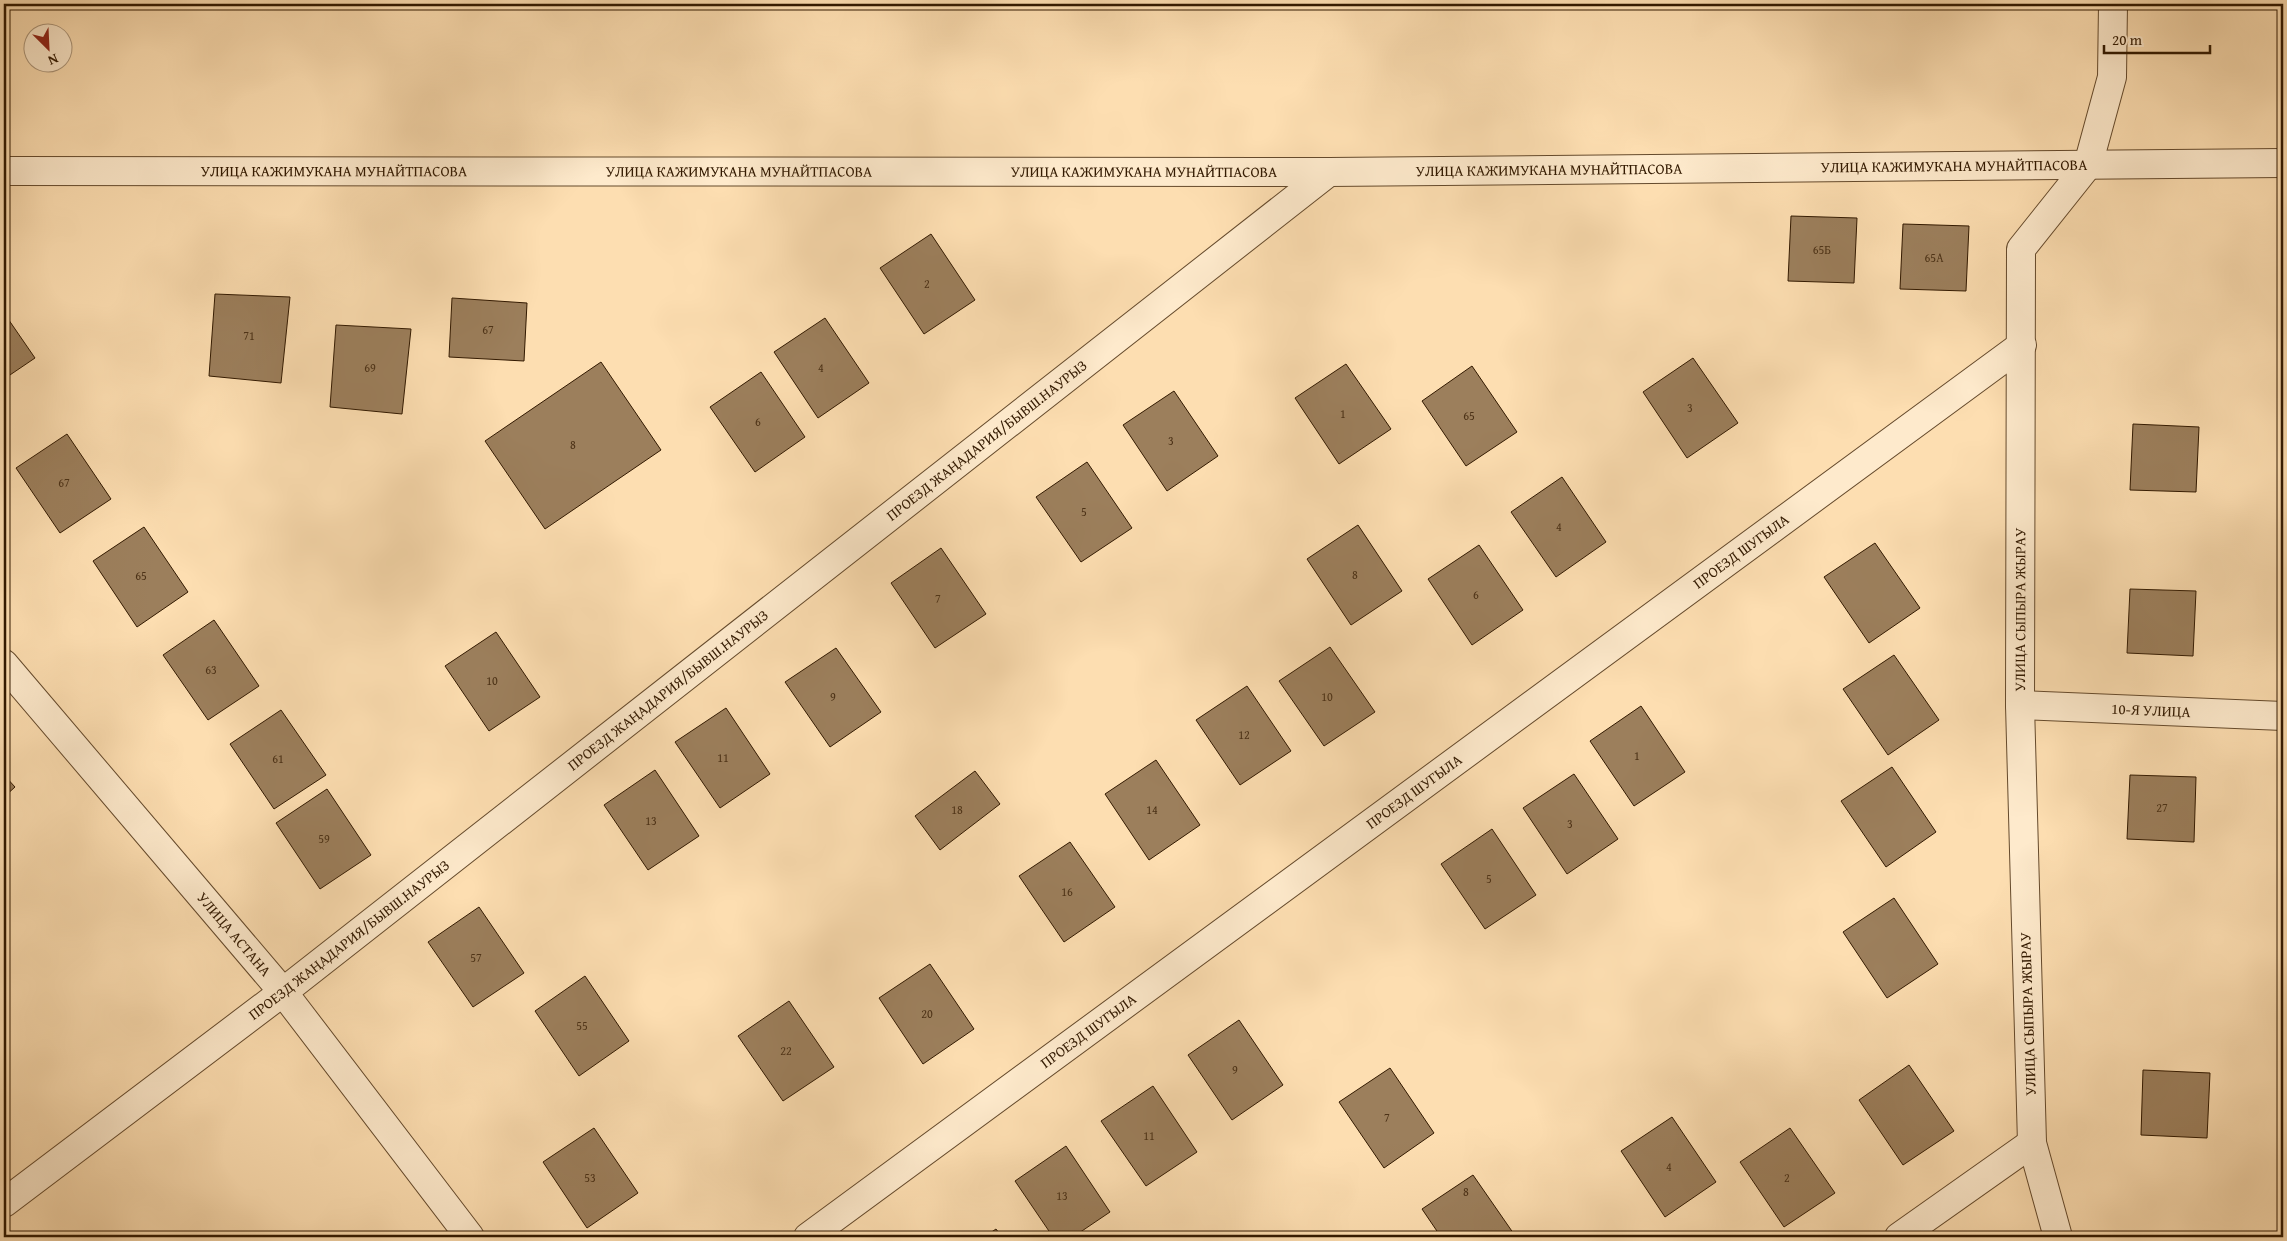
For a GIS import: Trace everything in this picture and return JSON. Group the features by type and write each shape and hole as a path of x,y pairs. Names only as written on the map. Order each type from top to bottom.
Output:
{"street":[{"name":"УЛИЦА СЫПЫРА ЖЫРАУ","path":"2058,1237 2032,1143 2020,705 2021,249 2088,165 2112,77 2113,4"},
{"name":"УЛИЦА КАЖИМУКАНА МУНАЙТПАСОВА","path":"4,171 1329,172 2283,163"},
{"name":"ПРОЕЗД ЖАҢАДАРИЯ/БЫВШ.НАУРЫЗ","path":"4,1203 283,992 1329,172"},
{"name":"ПРОЕЗД ШУГЫЛА","path":"808,1237 2022,345"},
{"name":"УЛИЦА АСТАНА","path":"4,664 283,992 470,1237"},
{"name":"10-Я УЛИЦА","path":"2020,705 2283,716"},
{"path":"1899,1237 2032,1143"}],"building":[{"path":"1791,216 1857,218 1854,283 1788,281"},
{"path":"1903,224 1969,226 1966,291 1900,289"},
{"path":"931,234 975,300 924,334 880,268"},
{"path":"215,294 290,297 281,383 209,376"},
{"path":"452,298 527,303 524,361 449,357"},
{"path":"4,313 35,358 4,379"},
{"path":"825,318 869,383 818,418 774,352"},
{"path":"336,325 411,329 402,414 330,407"},
{"path":"1693,358 1738,423 1687,458 1643,392"},
{"path":"601,362 661,450 545,529 485,441"},
{"path":"1346,364 1391,429 1339,464 1295,398"},
{"path":"1472,366 1517,432 1466,466 1422,401"},
{"path":"761,372 805,437 755,472 710,407"},
{"path":"1174,391 1218,456 1167,491 1123,425"},
{"path":"2133,424 2199,427 2196,492 2130,490"},
{"path":"67,434 111,499 60,533 16,468"},
{"path":"1087,462 1132,528 1081,562 1036,497"},
{"path":"1562,477 1606,542 1556,577 1511,512"},
{"path":"1358,525 1402,591 1351,625 1307,559"},
{"path":"144,527 188,592 137,627 93,561"},
{"path":"1875,543 1920,608 1869,643 1824,577"},
{"path":"1479,545 1523,610 1472,645 1428,579"},
{"path":"941,548 986,614 935,648 891,583"},
{"path":"2130,589 2196,591 2193,656 2127,653"},
{"path":"214,620 259,686 208,720 163,655"},
{"path":"496,632 540,697 489,731 445,666"},
{"path":"1330,647 1375,712 1324,746 1279,681"},
{"path":"836,648 881,712 830,747 785,682"},
{"path":"1894,655 1939,720 1888,755 1843,689"},
{"path":"1247,686 1291,751 1240,785 1196,720"},
{"path":"1641,706 1685,772 1634,806 1590,741"},
{"path":"726,708 770,774 720,808 675,742"},
{"path":"281,710 326,775 274,809 230,744"},
{"path":"1156,760 1200,825 1149,860 1105,794"},
{"path":"1892,767 1936,832 1886,867 1841,801"},
{"path":"655,770 699,836 648,870 604,805"},
{"path":"975,771 1000,804 940,850 915,816"},
{"path":"1574,774 1618,839 1567,874 1523,808"},
{"path":"4,775 15,787 4,797"},
{"path":"2130,775 2196,777 2194,842 2127,839"},
{"path":"327,789 371,855 320,889 276,823"},
{"path":"1492,829 1536,895 1485,929 1441,864"},
{"path":"1070,842 1115,907 1064,942 1019,876"},
{"path":"1894,898 1938,964 1887,998 1843,932"},
{"path":"479,907 524,973 473,1007 428,942"},
{"path":"930,964 974,1029 923,1064 879,998"},
{"path":"585,976 629,1041 579,1076 535,1011"},
{"path":"789,1001 834,1067 783,1101 738,1036"},
{"path":"1239,1020 1283,1085 1232,1120 1188,1055"},
{"path":"1909,1065 1954,1131 1903,1165 1859,1100"},
{"path":"1390,1068 1434,1133 1384,1168 1339,1102"},
{"path":"2143,1070 2210,1073 2207,1138 2141,1135"},
{"path":"1153,1086 1197,1152 1146,1186 1101,1121"},
{"path":"1672,1117 1716,1182 1665,1217 1621,1151"},
{"path":"594,1128 638,1193 587,1228 543,1162"},
{"path":"1790,1128 1835,1193 1784,1227 1740,1162"},
{"path":"1066,1146 1110,1212 1073,1237 1053,1237 1015,1181"},
{"path":"1473,1175 1516,1237 1441,1237 1422,1209"},
{"path":"996,1229 1002,1237 984,1237"}]}
